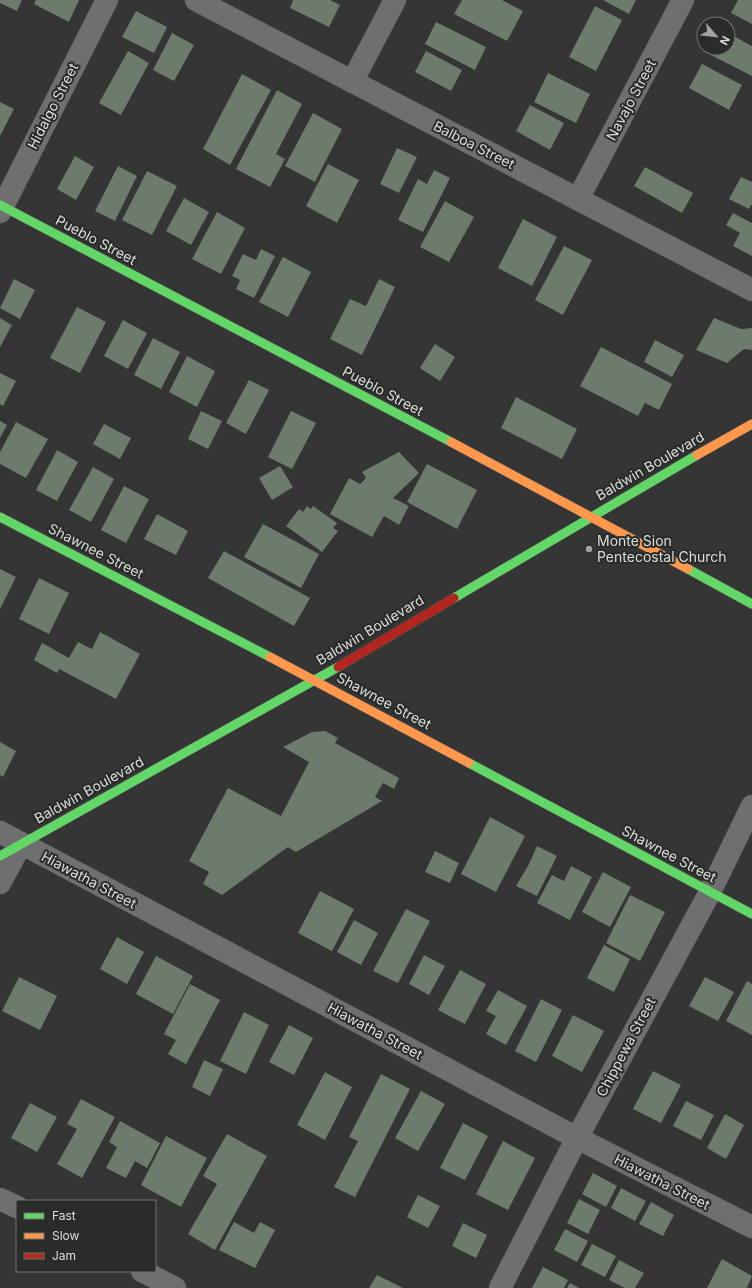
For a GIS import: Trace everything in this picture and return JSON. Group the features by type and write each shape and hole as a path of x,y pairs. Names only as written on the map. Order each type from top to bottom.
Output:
{"street":[{"name":"Hidalgo Street","path":"1,208 106,0"},
{"name":"Balboa Street","path":"196,0 752,290"},
{"path":"352,82 395,0"},
{"name":"Navajo Street","path":"578,199 683,0"},
{"name":"Pueblo Street","path":"1,208 592,516 752,604"},
{"name":"Baldwin Boulevard","path":"0,856 314,680 592,516 752,424"},
{"name":"Shawnee Street","path":"0,517 314,680 752,914"},
{"name":"Chippewa Street","path":"500,1288 577,1138 710,892 752,806"},
{"name":"Hiawatha Street","path":"0,832 577,1138 752,1228"},
{"path":"0,883 21,844"},
{"path":"0,1199 16,1207"},
{"path":"144,1272 175,1288"}],"building":[{"path":"0,0 22,0 17,11 0,3"},
{"path":"36,0 79,0 69,22 34,4"},
{"path":"293,0 330,0 340,5 329,27 290,8"},
{"path":"462,0 502,0 523,11 507,41 454,14"},
{"path":"603,0 636,0 629,14"},
{"path":"738,0 752,0 752,24 731,13"},
{"path":"595,6 622,20 596,71 569,57"},
{"path":"136,11 167,27 154,53 122,37"},
{"path":"436,22 486,47 475,70 425,44"},
{"path":"172,33 194,45 174,81 153,70"},
{"path":"736,37 752,46 752,76 713,56 736,56"},
{"path":"128,51 149,63 121,115 99,103"},
{"path":"426,51 462,70 451,91 415,72"},
{"path":"702,64 742,85 729,110 689,88"},
{"path":"548,73 590,94 576,123 534,102"},
{"path":"242,74 271,90 230,165 203,149"},
{"path":"277,90 302,104 276,154 285,159 270,187 236,169"},
{"path":"0,102 14,109 0,136"},
{"path":"530,105 564,123 550,150 516,131"},
{"path":"313,113 342,129 315,182 285,166"},
{"path":"397,148 417,157 399,193 380,184"},
{"path":"75,156 94,167 76,200 57,189"},
{"path":"328,164 359,180 337,223 306,206"},
{"path":"118,166 137,176 115,221 95,211"},
{"path":"645,167 693,193 682,213 634,186"},
{"path":"434,170 450,178 423,232 398,220 418,179 427,184"},
{"path":"147,171 177,186 152,235 122,220"},
{"path":"741,177 752,182 752,204 749,209 729,199"},
{"path":"184,198 209,212 191,245 166,231"},
{"path":"445,201 474,217 449,262 420,247"},
{"path":"217,212 245,228 221,274 192,259"},
{"path":"733,213 752,223 752,256 733,246 740,233 726,225"},
{"path":"523,219 557,237 532,286 498,268"},
{"path":"564,246 592,260 563,315 535,300"},
{"path":"261,249 275,256 254,298 236,289 240,280 232,276 243,254 256,260"},
{"path":"283,257 311,272 288,317 259,302"},
{"path":"14,279 35,290 20,319 0,308"},
{"path":"379,279 395,287 362,355 330,339 350,299 366,306"},
{"path":"77,307 106,322 80,373 50,358"},
{"path":"0,318 12,325 0,347"},
{"path":"714,318 741,329 752,328 752,350 744,349 727,363 696,350"},
{"path":"123,320 147,333 128,369 104,356"},
{"path":"153,338 180,352 161,389 134,375"},
{"path":"655,340 684,355 672,377 644,362"},
{"path":"435,344 455,357 440,381 420,368"},
{"path":"601,347 672,384 659,410 645,403 638,416 580,386"},
{"path":"187,356 215,371 197,407 169,392"},
{"path":"0,373 16,381 3,406 0,404"},
{"path":"249,380 269,390 246,434 226,423"},
{"path":"516,397 577,429 562,459 501,428"},
{"path":"201,411 222,421 208,449 188,439"},
{"path":"291,411 316,423 292,469 268,457"},
{"path":"0,421 7,425 0,438"},
{"path":"16,422 48,439 26,478 0,464 0,452"},
{"path":"104,424 131,438 120,459 93,444"},
{"path":"57,450 78,462 57,501 36,490"},
{"path":"399,452 419,473 393,498 409,506 399,525 384,516 372,537 330,514 349,478 360,484 366,478 362,472"},
{"path":"427,464 477,490 457,529 407,502"},
{"path":"280,466 293,487 272,500 259,478"},
{"path":"93,467 114,479 91,522 69,510"},
{"path":"124,486 149,499 126,543 101,530"},
{"path":"307,506 311,509 313,506 337,523 333,528 338,531 322,552 286,526 299,509 303,512"},
{"path":"157,514 188,531 176,555 144,539"},
{"path":"263,524 319,554 301,588 244,557"},
{"path":"224,551 310,598 294,626 208,578"},
{"path":"0,569 16,577 0,609"},
{"path":"39,578 69,593 49,634 19,619"},
{"path":"100,632 140,654 116,699 59,669 57,673 34,660 42,643 69,658 78,642 92,649"},
{"path":"325,731 338,738 335,743 399,778 394,789 383,783 375,797 382,801 296,852 288,847 222,895 203,884 209,872 189,861 228,788 281,816 309,762 283,747 312,732"},
{"path":"0,742 16,751 3,777 0,775"},
{"path":"490,817 525,836 496,892 461,874"},
{"path":"537,846 557,856 537,896 516,886 528,866"},
{"path":"435,851 459,863 450,883 425,872"},
{"path":"571,866 592,877 570,920 537,903 552,875 564,881"},
{"path":"603,872 631,887 610,927 582,912"},
{"path":"320,891 354,909 332,951 298,933"},
{"path":"630,895 665,912 640,961 606,943"},
{"path":"406,909 430,921 398,983 373,971"},
{"path":"354,920 378,933 361,965 337,952"},
{"path":"117,937 144,952 127,984 100,969"},
{"path":"604,945 630,959 614,992 587,978"},
{"path":"424,955 445,966 429,995 409,984"},
{"path":"156,956 193,976 173,1014 136,994"},
{"path":"460,970 486,984 465,1024 438,1010"},
{"path":"19,977 57,996 40,1030 2,1011"},
{"path":"705,977 734,992 718,1021 689,1006"},
{"path":"747,981 752,984 752,1035 726,1021"},
{"path":"190,984 220,1000 186,1064 168,1054 176,1040 164,1034"},
{"path":"498,990 527,1006 506,1045 486,1034 496,1016 486,1011"},
{"path":"541,999 562,1010 536,1062 515,1051"},
{"path":"244,1012 269,1025 246,1074 220,1061"},
{"path":"573,1015 604,1031 582,1072 552,1056"},
{"path":"289,1025 313,1038 294,1075 269,1062"},
{"path":"204,1060 223,1069 210,1096 192,1087"},
{"path":"653,1071 681,1085 661,1123 633,1109"},
{"path":"325,1072 352,1087 325,1140 297,1125"},
{"path":"381,1074 410,1089 355,1197 334,1187 358,1141 349,1137"},
{"path":"421,1091 445,1104 418,1151 395,1138"},
{"path":"81,1099 115,1117 82,1178 57,1164 77,1129 67,1124"},
{"path":"686,1101 714,1115 701,1140 673,1126"},
{"path":"30,1103 57,1117 37,1152 11,1138"},
{"path":"725,1114 744,1125 726,1159 707,1148"},
{"path":"120,1121 160,1143 147,1168 135,1161 126,1178 106,1168 117,1147 109,1142"},
{"path":"463,1123 488,1136 465,1180 440,1168"},
{"path":"227,1134 267,1156 215,1250 188,1234 217,1184 203,1176"},
{"path":"166,1136 207,1158 181,1207 141,1185"},
{"path":"503,1141 535,1158 508,1210 476,1194"},
{"path":"593,1173 617,1186 606,1207 582,1194"},
{"path":"621,1188 646,1201 635,1221 611,1208"},
{"path":"418,1195 440,1206 428,1228 407,1217"},
{"path":"579,1199 600,1210 588,1234 567,1223"},
{"path":"651,1202 674,1215 663,1236 639,1224"},
{"path":"234,1222 254,1233 260,1222 275,1230 255,1268 219,1250"},
{"path":"463,1223 487,1235 476,1258 452,1246"},
{"path":"565,1229 588,1241 577,1262 554,1250"},
{"path":"592,1244 616,1256 605,1277 581,1265"},
{"path":"722,1259 752,1276 747,1288 707,1288"},
{"path":"619,1260 644,1273 635,1288 625,1288 609,1280"},
{"path":"543,1267 568,1280 564,1288 532,1288"},
{"path":"377,1275 403,1288 369,1288"},
{"path":"570,1283 579,1288 567,1288"}],"traffic: fast":[{"path":"0,205 451,442"},
{"path":"454,598 697,455"},
{"path":"0,517 270,657"},
{"path":"688,569 752,604"},
{"path":"0,856 338,667"},
{"path":"469,763 752,914"}],"traffic: slow":[{"path":"697,455 752,424"},
{"path":"451,442 688,569"},
{"path":"270,657 469,763"}],"traffic: jam":[{"path":"338,667 454,598"}],"place":[{"name":"Monte Sion Pentecostal Church","path":"589,549"}]}
